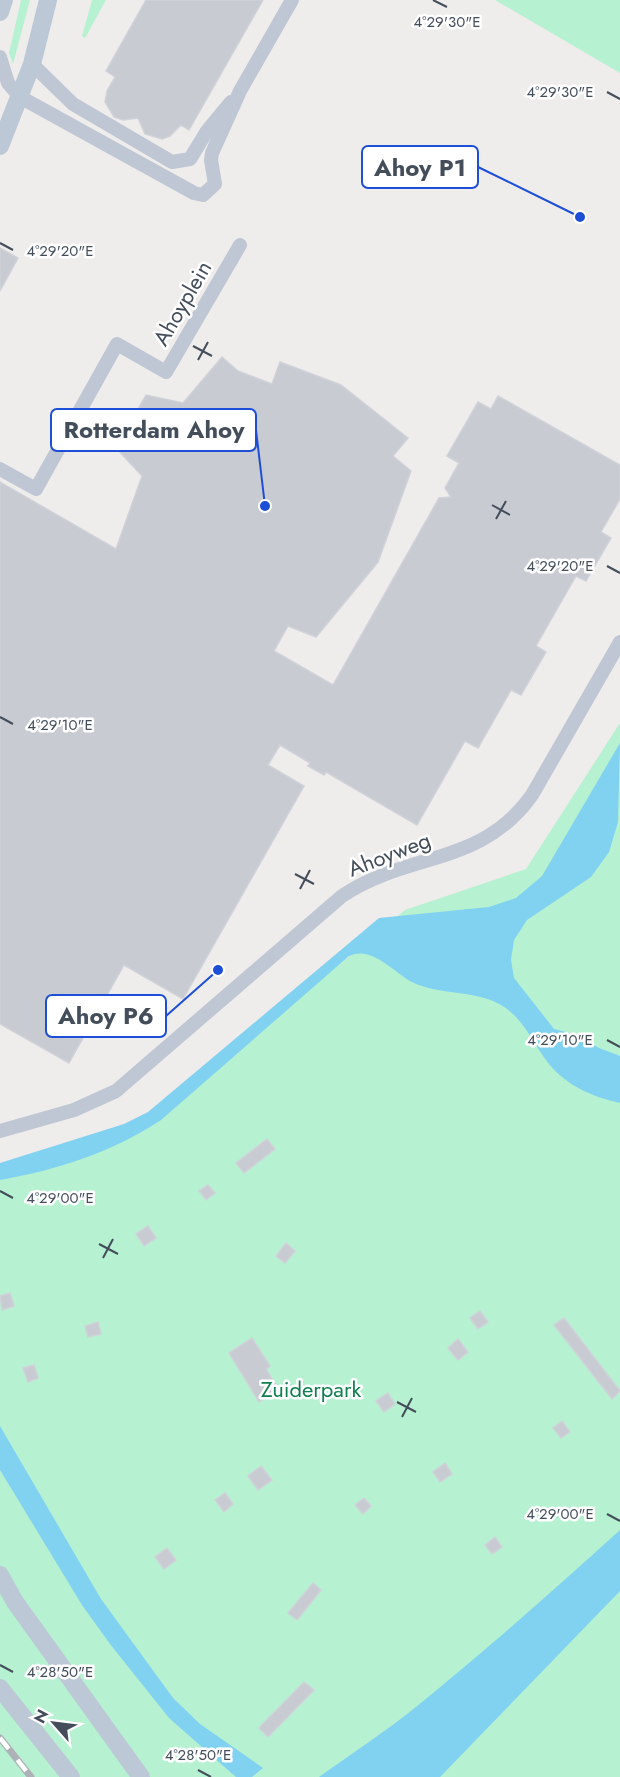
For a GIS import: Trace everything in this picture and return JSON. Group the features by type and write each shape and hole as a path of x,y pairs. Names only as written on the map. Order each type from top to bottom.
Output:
{"main road":[{"path":"0,12 4,0"},
{"path":"0,146 32,64 48,0"},
{"path":"0,1575 15,1602 141,1777"},
{"path":"0,1689 71,1777"}],"street":[{"path":"0,57 8,83 20,97 199,195 212,189 215,178 211,160 212,153 240,91 292,0"},
{"path":"32,64 65,98 85,113 166,159 178,162 190,159"},
{"path":"183,187 181,173 207,131 240,91"},
{"name":"Ahoyplein","path":"0,468 36,489 117,344 166,372 240,245"},
{"name":"Ahoyweg","path":"0,1131 74,1110 116,1091 347,893 375,878 465,849 496,833 515,816 532,795 620,642"}],"green space":[{"path":"21,0 30,0 13,64 9,53"},
{"path":"92,0 106,0 85,38 82,36"},
{"path":"495,0 620,0 620,73"},
{"name":"Zuiderpark","path":"620,723 620,1777 0,1777 0,1167 125,1129 269,1023 405,910 526,869"}],"water":[{"path":"620,743 618,822 609,852 591,877 527,920 514,940 511,960 514,978 554,1029 574,1034 599,1048 620,1056 620,1103 590,1094 564,1079 549,1064 516,1017 501,1005 480,997 423,986 405,978 374,957 358,954 349,956 161,1120 124,1141 84,1158 42,1171 0,1180 0,1163 124,1124 148,1112 379,918 489,907 516,898 542,876"},
{"path":"0,1426 101,1599 173,1698 200,1724 263,1768 252,1777 236,1777 169,1718 82,1605 0,1470"},
{"path":"620,1530 620,1591 440,1777 319,1777 416,1707"}],"building":[{"path":"146,0 263,0 189,130 181,125 170,136 162,139 145,134 138,118 123,120 114,117 105,102 107,91 115,77 106,71"},
{"path":"0,248 18,258 0,291"},
{"path":"222,357 238,371 272,384 280,362 341,385 408,438 393,456 411,471 378,562 316,637 288,626 274,651 333,685 439,498 451,497 445,488 459,463 447,456 478,402 491,409 498,396 620,465 620,499 601,532 611,538 586,581 576,576 536,646 546,652 521,695 511,690 478,748 465,741 417,825 326,772 324,775 308,766 310,763 280,745 268,765 304,786 183,999 124,965 69,1063 0,1024 0,482 116,549 142,476 116,448 146,395 183,403"},
{"path":"267,1139 275,1149 244,1173 236,1163"},
{"path":"208,1185 215,1193 206,1200 199,1191"},
{"path":"148,1226 156,1238 144,1246 136,1234"},
{"path":"286,1243 295,1251 285,1263 276,1256"},
{"path":"10,1293 14,1306 2,1310 0,1296"},
{"path":"480,1311 488,1322 478,1329 470,1318"},
{"path":"564,1318 620,1391 612,1399 554,1325"},
{"path":"98,1322 101,1334 88,1337 85,1326"},
{"path":"252,1338 270,1366 266,1369 279,1390 259,1402 229,1353"},
{"path":"458,1339 468,1352 458,1360 448,1348"},
{"path":"34,1365 38,1378 28,1382 23,1368"},
{"path":"388,1393 395,1404 384,1412 376,1401"},
{"path":"562,1421 570,1432 561,1438 553,1428"},
{"path":"445,1463 452,1474 440,1482 433,1472"},
{"path":"261,1466 272,1480 258,1490 248,1476"},
{"path":"225,1493 233,1504 224,1512 215,1500"},
{"path":"364,1498 371,1506 363,1514 355,1505"},
{"path":"495,1537 502,1547 492,1554 485,1545"},
{"path":"167,1548 176,1560 164,1569 155,1557"},
{"path":"313,1583 321,1590 297,1620 288,1613"},
{"path":"304,1682 314,1690 268,1737 259,1728"}],"railway":[{"path":"0,1738 31,1777"}],"place":[{"name":"Ahoy P1","path":"580,217"},
{"name":"Rotterdam Ahoy","path":"265,506"},
{"name":"Ahoy P6","path":"218,970"}]}
